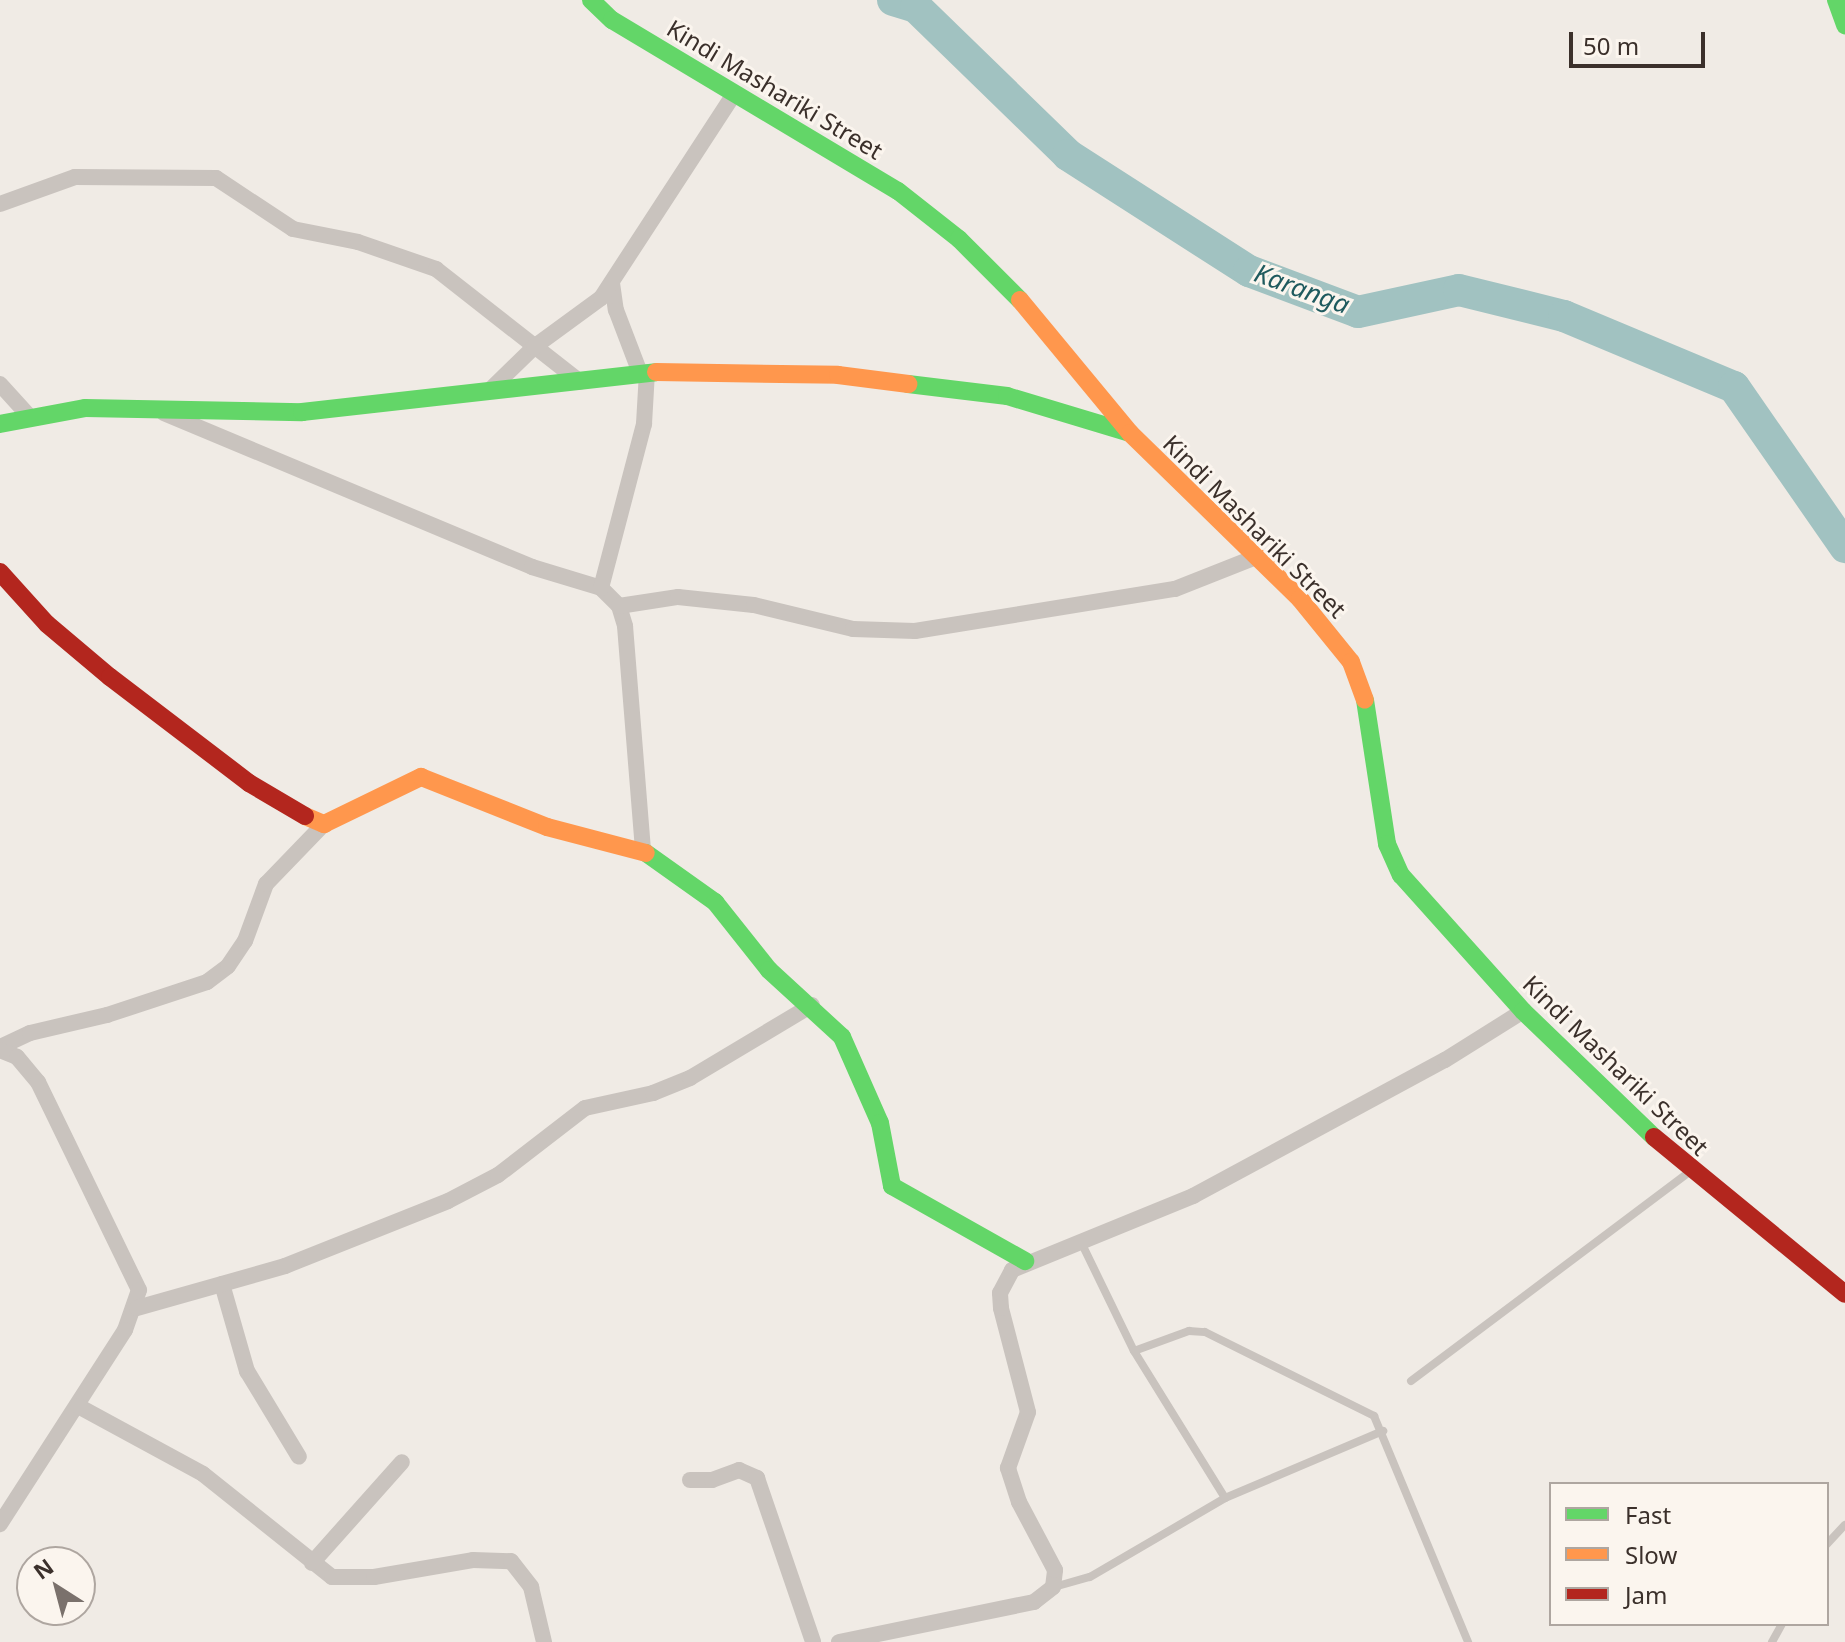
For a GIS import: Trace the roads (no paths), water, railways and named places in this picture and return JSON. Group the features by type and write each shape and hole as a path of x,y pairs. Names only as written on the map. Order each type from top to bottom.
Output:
{"street":[{"name":"Kindi Mashariki Street","path":"591,0 612,20 836,151 959,239 1019,299 1130,433 1300,599 1351,662 1365,701 1379,811 1401,875 1523,1011 1690,1171 1845,1294"},
{"path":"1836,0 1845,25"},
{"path":"490,390 534,347 587,313 612,283 734,94"},
{"path":"0,204 75,177 216,178 293,229 358,242 436,269 580,382"},
{"path":"601,588 644,424 643,372 616,310 612,283"},
{"path":"0,424 28,415 85,408 302,412 431,393 580,382 643,372 838,375 933,386 1007,396 1130,433"},
{"path":"0,384 28,415"},
{"path":"160,411 532,567 601,588 619,606 628,655 643,851"},
{"path":"619,606 678,597 754,605 853,629 915,631 1175,589 1256,557"},
{"path":"0,572 47,624 110,677 249,783 324,824"},
{"path":"0,1048 30,1033 107,1015 207,982 228,966 245,941 266,884 324,824 421,777 547,827 643,851 708,895 769,970 812,1005 849,1051 880,1123 892,1186 1025,1261"},
{"path":"137,1308 366,1238 498,1175 585,1108 653,1093 690,1078 812,1005"},
{"path":"839,1642 1034,1602 1053,1587 1055,1570 1019,1502 1008,1468 1028,1402 1000,1293 1012,1270 1025,1261 1193,1196 1445,1060 1523,1011"},
{"path":"0,1048 24,1063 53,1110 134,1274 137,1308 78,1406 0,1524"},
{"path":"222,1284 247,1371 299,1457"},
{"path":"78,1406 203,1474 312,1563 347,1580 473,1560 511,1561 531,1587 544,1642"},
{"path":"312,1563 402,1462"},
{"path":"690,1480 712,1480 739,1470 757,1478 813,1642"}],"lane":[{"path":"1411,1381 1690,1171"},
{"path":"1081,1241 1134,1351 1225,1498"},
{"path":"1134,1351 1189,1331 1205,1332 1360,1406 1383,1431 1468,1642"},
{"path":"1053,1587 1090,1577 1225,1498 1383,1431"},
{"path":"1829,1542 1845,1525"}],"waterway":[{"name":"Karanga","path":"893,0 916,7 1068,155 1249,271 1358,312 1459,290 1564,316 1734,387 1845,547"}]}
